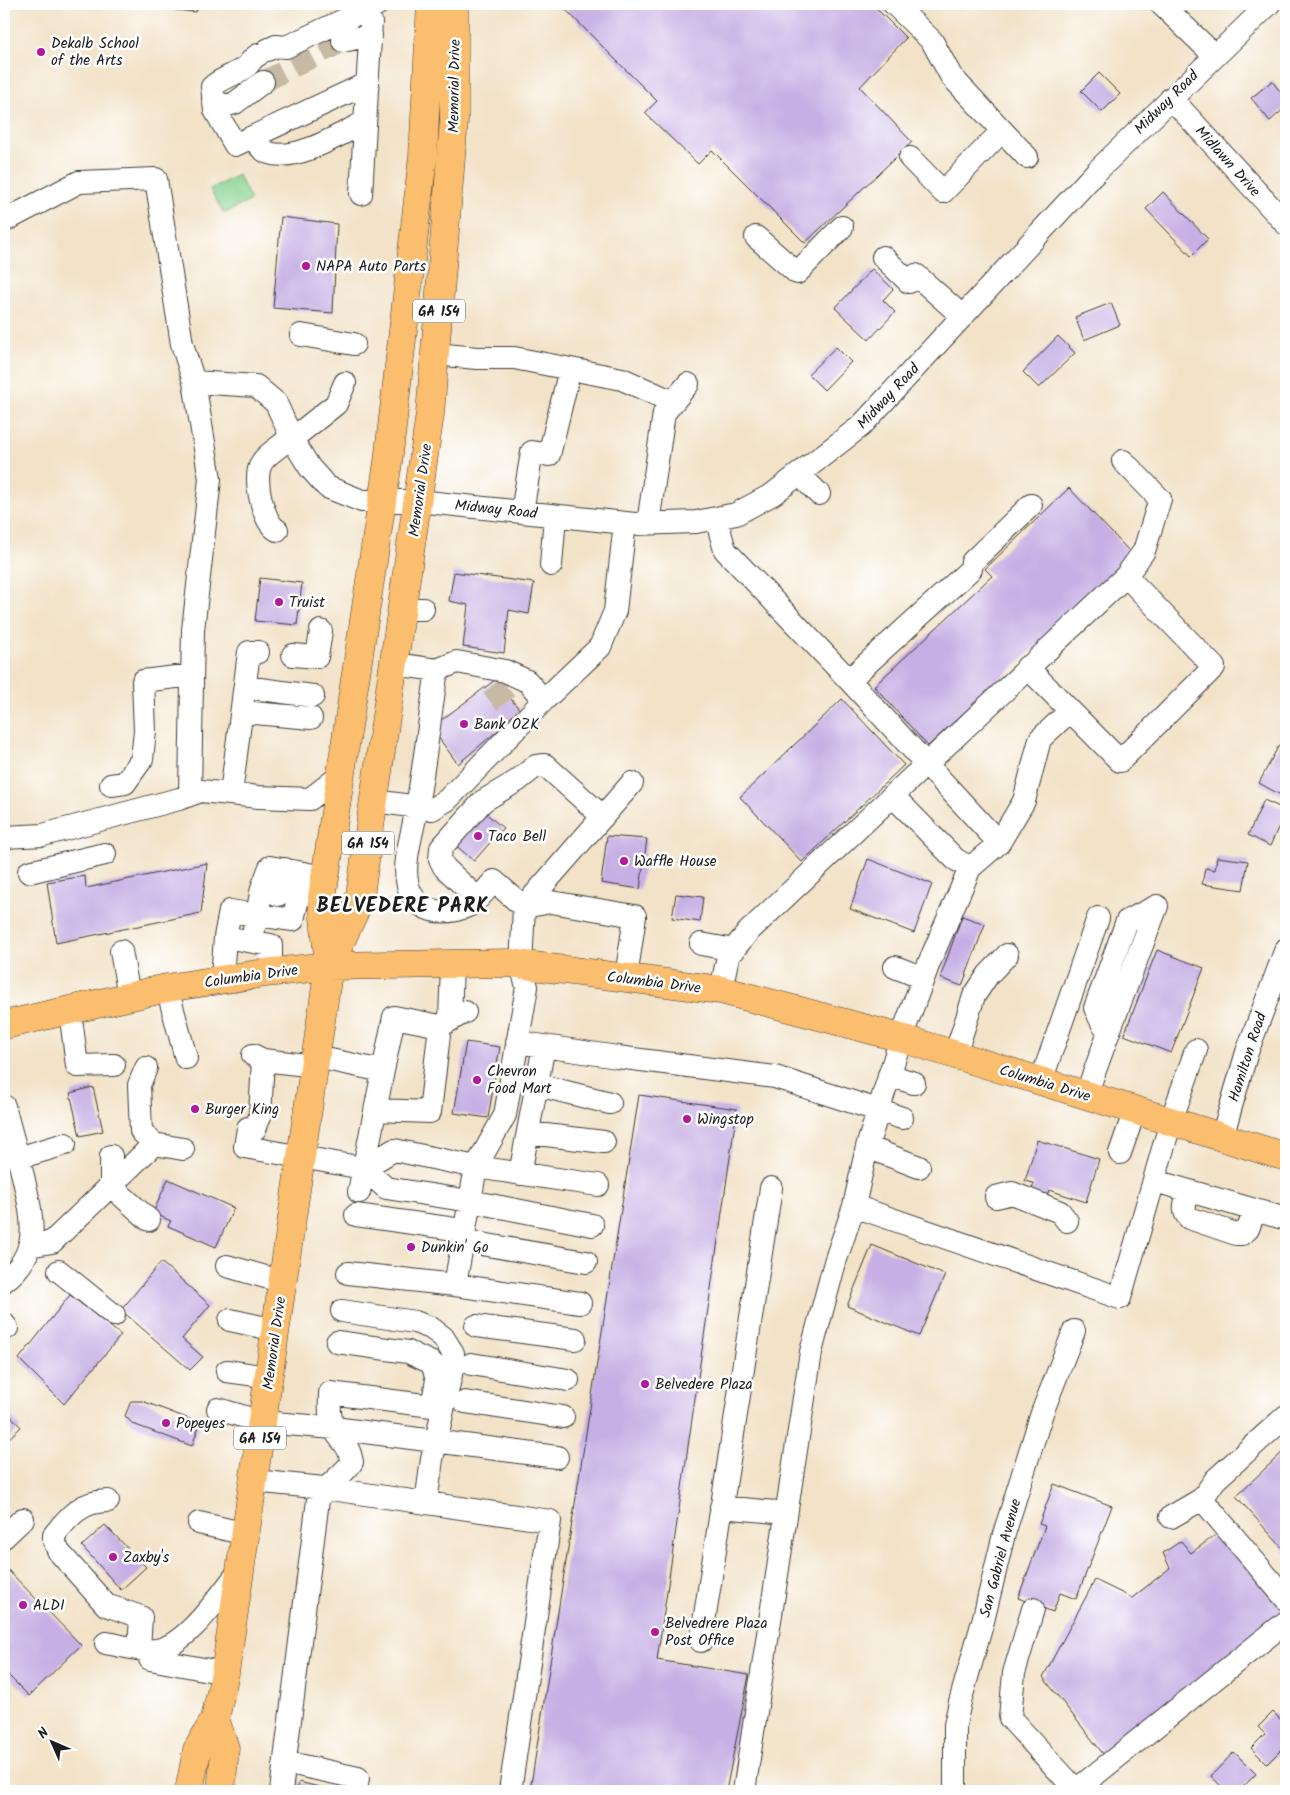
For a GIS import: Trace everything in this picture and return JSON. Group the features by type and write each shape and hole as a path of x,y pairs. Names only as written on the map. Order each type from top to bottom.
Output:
{"main road":[{"name":"Memorial Drive","path":"189,1791 197,1750 215,1720 226,1673 329,966 322,898 305,873 341,775 384,500 423,156 431,4"},
{"name":"Memorial Drive","path":"329,966 359,902 395,664 413,609 418,501 430,414 454,120 454,4"},
{"name":"Columbia Drive","path":"4,1025 167,988 271,972 329,966 521,965 721,990 901,1038 1286,1157"},
{"path":"215,1720 225,1748 221,1791"}],"street":[{"path":"894,4 932,40 951,76 1026,157"},
{"path":"1160,4 1214,55"},
{"name":"Midway Road","path":"194,382 256,386 276,403 292,438 310,468 327,487 362,501 418,501 648,524 696,522 736,514 773,494 861,426 1096,172 1214,55 1269,4"},
{"path":"361,194 372,6"},
{"path":"368,83 234,145 215,110 213,99 224,106 235,103 265,61 372,6"},
{"path":"343,40 370,35"},
{"name":"Midlawn Drive","path":"1171,98 1286,224"},
{"path":"252,137 263,150 270,154 296,155 365,122"},
{"path":"910,158 944,192 1001,132"},
{"path":"4,222 79,182 156,179 182,344 194,382 210,479 193,630 190,794"},
{"path":"756,237 797,274 842,227"},
{"path":"883,258 913,278 962,316"},
{"path":"301,335 354,344"},
{"path":"435,354 477,358 514,358 622,380 673,402"},
{"path":"522,512 532,452 549,455 570,370"},
{"path":"277,530 271,526 260,497 259,476 261,464 287,440 336,404 344,383"},
{"path":"648,524 664,413 688,384"},
{"path":"721,990 728,956 772,920 789,881 893,796 1027,667 1126,576 1144,551 1160,500 1123,461"},
{"path":"799,474 819,494"},
{"path":"850,680 971,569 972,562 1031,505"},
{"path":"551,564 555,516"},
{"path":"716,518 726,550 850,680 999,844"},
{"path":"375,802 432,809 447,800 517,718 544,700 600,647 615,611 625,523"},
{"path":"1027,667 1120,761 1214,667 1126,576"},
{"path":"293,655 317,656 321,631"},
{"path":"231,794 250,652 258,652"},
{"path":"395,664 437,670 457,662 505,671 527,682 544,700"},
{"path":"475,666 492,686"},
{"path":"437,670 417,808 409,843 407,880 412,897 424,908 435,912 448,912 471,904 494,881 524,907"},
{"path":"111,785 124,783 142,759 145,731 143,681 192,675"},
{"path":"243,700 312,708"},
{"path":"744,1791 811,1352 835,1262 854,1206 867,1147 901,1038 923,978 970,868 999,844 1024,801 1040,739 1070,711"},
{"path":"477,898 440,860 441,848 483,801 517,781 536,766 545,765 603,817"},
{"path":"4,837 43,835 200,790 310,800 341,775"},
{"path":"514,1173 529,1133 524,1077 517,1042 527,987 521,965 524,907 632,783"},
{"path":"893,796 955,859 970,868"},
{"path":"29,872 105,854"},
{"path":"222,980 225,937 230,911 270,910 293,920 305,873 270,867 262,888 270,910 252,942"},
{"path":"524,907 551,902 635,916 626,978"},
{"path":"1086,1095 1107,1027 1152,908"},
{"path":"1041,1081 1098,918"},
{"path":"225,937 271,945 271,972"},
{"path":"701,944 734,950"},
{"name":"Hamilton Road","path":"1222,1137 1247,1052 1286,949"},
{"path":"121,951 129,996"},
{"path":"955,1055 974,996 988,975 1007,956"},
{"path":"376,1110 430,1112 452,1019 452,964"},
{"path":"896,967 923,978"},
{"path":"167,988 186,1058"},
{"path":"70,1010 77,1066 114,1065"},
{"path":"359,1192 394,1017 452,1019"},
{"path":"517,1042 775,1076 902,1118"},
{"path":"455,1285 476,1166 524,1077 544,1046"},
{"path":"854,1206 1120,1298 1171,1122 1196,1050"},
{"path":"383,1071 258,1057 260,1116 255,1128 248,1128 245,1147 363,1168 386,1188 470,1200 592,1226"},
{"path":"146,1068 139,1085 138,1114 141,1131 154,1144 183,1149"},
{"path":"890,1076 914,1083"},
{"path":"524,1077 610,1102"},
{"path":"514,1173 524,1077"},
{"path":"4,1106 33,1219 30,1246 23,1261 4,1280"},
{"path":"1120,1153 1135,1110"},
{"path":"529,1133 604,1142"},
{"path":"18,1158 65,1144"},
{"path":"30,1246 52,1242 154,1144"},
{"path":"867,1147 919,1167"},
{"path":"363,1168 394,1150 514,1173 598,1185"},
{"path":"111,1156 111,1186 149,1220"},
{"path":"1155,1181 1286,1220"},
{"path":"701,1642 771,1188"},
{"path":"996,1197 1012,1193 1060,1212 1067,1221"},
{"path":"356,1215 455,1229 464,1237 586,1262"},
{"path":"227,1266 283,1282"},
{"path":"59,1271 114,1316"},
{"path":"348,1273 455,1285 580,1303"},
{"path":"342,1311 415,1322 431,1328 443,1337 453,1353 452,1370 437,1407"},
{"path":"230,1320 276,1330"},
{"path":"476,1326 575,1339"},
{"name":"San Gabriel Avenue","path":"955,1791 956,1725 960,1702 984,1622 1004,1534 1042,1414 1074,1331"},
{"path":"337,1342 408,1352 426,1358 436,1369 436,1441 426,1503"},
{"path":"471,1364 568,1380"},
{"path":"227,1371 269,1377"},
{"path":"281,1791 318,1500 324,1488 343,1476 352,1462 349,1448 334,1428 330,1413 330,1393 437,1407"},
{"path":"465,1402 563,1417"},
{"path":"218,1408 262,1422 334,1428 557,1457"},
{"path":"1171,1517 1202,1499 1215,1480 1286,1416"},
{"path":"254,1481 324,1488 550,1521 510,1791"},
{"path":"1202,1499 1286,1599"},
{"path":"108,1500 92,1501 82,1506 54,1535 54,1541 59,1552 106,1604 141,1616 147,1652"},
{"path":"722,1507 786,1514"},
{"path":"4,1537 23,1519"},
{"path":"198,1523 246,1534"},
{"path":"147,1652 178,1640 193,1626 241,1569"},
{"path":"1033,1609 1014,1673 1010,1718 1076,1790 1286,1622"},
{"path":"106,1644 147,1652 226,1673"},
{"path":"285,1762 358,1778 356,1791"}],"green space":[{"path":"238,175 251,200 224,214 210,189"}],"building":[{"path":"175,4 199,4 196,12 175,10"},
{"path":"560,4 872,4 906,38 860,87 912,142 805,243 712,150 698,164 645,113 657,101"},
{"path":"1099,73 1120,94 1102,112 1081,91"},
{"path":"1272,81 1286,99 1286,107 1270,121 1251,98"},
{"path":"1163,192 1208,239 1191,256 1146,209"},
{"name":"NAPA Auto Parts","path":"281,217 337,224 333,313 273,308"},
{"path":"872,269 893,289 883,300 895,312 869,340 835,308"},
{"path":"1111,303 1120,325 1084,340 1075,317"},
{"path":"1058,336 1075,353 1039,388 1023,372"},
{"path":"836,347 851,362 824,390 808,374"},
{"path":"1069,488 1134,556 928,746 874,686 992,576 985,569"},
{"path":"454,572 534,583 529,614 509,610 504,653 463,647 468,605 449,601"},
{"name":"Truist","path":"260,578 302,583 297,625 255,621"},
{"path":"495,680 521,711 458,764 438,737 440,721"},
{"path":"842,699 904,765 802,862 740,797"},
{"path":"1279,745 1286,749 1286,798 1259,783"},
{"path":"1264,800 1286,810 1270,846 1248,835"},
{"name":"Taco Bell","path":"482,810 503,828 474,861 453,843"},
{"name":"Waffle House","path":"607,836 647,839 640,889 601,883"},
{"path":"1217,857 1248,861 1243,890 1202,884 1205,868 1215,870"},
{"path":"868,859 932,884 914,933 850,909"},
{"path":"207,863 201,913 56,943 47,882 85,876 86,888"},
{"path":"676,894 703,897 700,922 672,918"},
{"path":"962,916 985,924 962,986 940,978"},
{"path":"1157,950 1204,968 1171,1053 1124,1035"},
{"name":"Chevron Food Mart","path":"466,1042 500,1047 488,1118 454,1113"},
{"path":"93,1087 103,1131 80,1136 70,1093"},
{"name":"Belvedere Plaza","path":"639,1095 737,1109 657,1660 749,1675 726,1791 530,1791"},
{"path":"1037,1140 1099,1159 1086,1202 1049,1190 1042,1211 1027,1206 1034,1183 1025,1181"},
{"path":"168,1179 234,1208 216,1247 168,1226 171,1221 153,1213"},
{"path":"872,1245 945,1275 919,1336 847,1306"},
{"path":"161,1262 210,1305 182,1339 203,1357 190,1370 121,1310"},
{"path":"70,1295 121,1335 64,1404 19,1359"},
{"name":"Popeyes","path":"131,1401 142,1401 200,1423 192,1446 133,1424 125,1416"},
{"path":"4,1409 21,1427 4,1443"},
{"path":"1286,1449 1286,1552 1236,1496"},
{"path":"1054,1484 1112,1506 1076,1599 1060,1593 1053,1612 1018,1598 1045,1526 1039,1524"},
{"name":"Zaxby's","path":"105,1525 146,1567 121,1590 82,1546"},
{"path":"1221,1531 1284,1610 1104,1755 1043,1677 1095,1580 1132,1598 1170,1568 1163,1553 1181,1541 1191,1553"},
{"name":"ALDI","path":"4,1566 81,1645 29,1696 4,1671"},
{"path":"1273,1712 1286,1725 1286,1745 1267,1764 1251,1748 1265,1734 1258,1727"},
{"path":"1234,1752 1256,1774 1239,1791 1226,1791 1211,1776"},
{"path":"299,1782 331,1790 297,1791"}],"tunnel":[{"path":"263,82 343,41"},
{"path":"492,686 513,712"}],"place":[{"name":"Dekalb School of the Arts","path":"41,52"},
{"name":"NAPA Auto Parts","path":"306,266"},
{"name":"Truist","path":"279,602"},
{"name":"Bank OZK","path":"464,724"},
{"name":"Taco Bell","path":"478,836"},
{"name":"Waffle House","path":"624,861"},
{"name":"Chevron Food Mart","path":"477,1080"},
{"name":"Burger King","path":"195,1109"},
{"name":"Wingstop","path":"687,1119"},
{"name":"Dunkin' Go","path":"411,1247"},
{"name":"Belvedere Plaza","path":"645,1384"},
{"name":"Popeyes","path":"166,1423"},
{"name":"Zaxby's","path":"113,1557"},
{"name":"ALDI","path":"23,1605"},
{"name":"Belvedrere Plaza Post Office","path":"655,1632"}],"district":[{"name":"BELVEDERE PARK","path":"403,905"}]}
